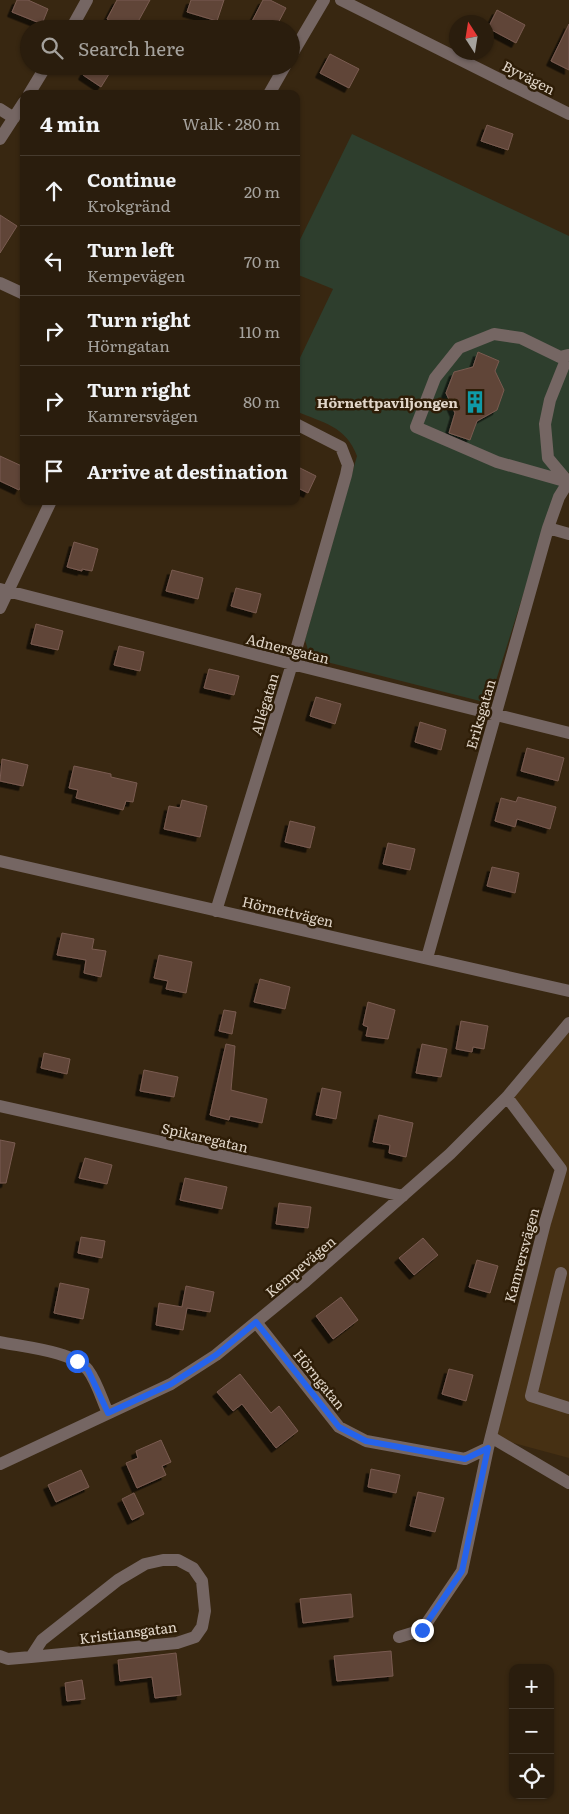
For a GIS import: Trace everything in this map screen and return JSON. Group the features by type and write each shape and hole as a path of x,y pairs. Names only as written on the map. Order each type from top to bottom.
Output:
{"street":[{"path":"76,20 86,0"},
{"path":"300,41 324,0"},
{"name":"Byvägen","path":"341,0 569,114"},
{"path":"31,90 41,75"},
{"path":"271,90 280,75"},
{"path":"0,139 20,108"},
{"path":"0,109 14,118"},
{"path":"0,283 20,292"},
{"path":"568,482 497,462 416,427 435,378 459,348 494,334 521,338 560,357 569,355"},
{"path":"568,482 548,458 545,424 550,400 569,355"},
{"name":"Allégatan","path":"216,911 292,664 348,465 341,447 300,426"},
{"name":"Eriksgatan","path":"427,958 548,528 559,497 568,482"},
{"path":"0,608 4,590 48,505"},
{"path":"548,528 569,534"},
{"name":"Adnersgatan","path":"4,590 292,664 569,732"},
{"name":"Hörnettvägen","path":"0,861 569,991"},
{"name":"Kempevägen","path":"0,1464 171,1384 216,1355 450,1154 507,1097 569,1023"},
{"name":"Kamrersvägen","path":"399,1637 422,1630 462,1571 489,1443 544,1222 565,1172 507,1097"},
{"name":"Spikaregatan","path":"0,1106 403,1196"},
{"path":"561,1273 531,1396 569,1408"},
{"name":"Hörngatan","path":"256,1322 339,1427 366,1441 465,1459 489,1443"},
{"path":"0,1342 57,1354 77,1361 88,1370 108,1413"},
{"path":"489,1443 569,1483"},
{"name":"Kristiansgatan","path":"0,1656 8,1659 31,1657 177,1643 195,1637 202,1627 205,1611 202,1581 193,1568 178,1560 163,1560 145,1564 118,1580 42,1640 31,1657"}],"shaded area":[{"path":"569,1020 569,1458 491,1437 561,1169 507,1097"}],"green space":[{"path":"352,134 569,236 569,472 562,481 547,519 493,690 480,701 315,659 308,650 305,640 357,456 347,438 340,432 300,413 300,358 333,289 300,276 300,240"}],"building":[{"path":"17,0 28,0 48,9 44,20 32,20 12,12"},
{"path":"117,0 150,0 139,20 107,19"},
{"path":"191,0 224,0 217,20 187,12"},
{"path":"263,0 270,0 286,8 280,20 253,20"},
{"path":"497,10 525,25 516,43 494,31 494,16"},
{"path":"569,24 569,70 551,61"},
{"path":"330,54 359,69 349,88 320,73"},
{"path":"83,75 108,75 101,87"},
{"path":"487,125 513,134 508,150 481,141"},
{"path":"0,215 17,226 0,253"},
{"name":"Hörnettpaviljongen","path":"478,352 499,361 495,371 504,390 497,410 477,421 470,440 449,433 455,413 446,393 454,372 473,367"},
{"path":"0,456 20,465 19,490 0,481"},
{"path":"300,468 316,476 308,493 300,489"},
{"path":"74,542 98,549 92,571 82,569 82,571 67,567"},
{"path":"172,570 203,578 198,599 166,591"},
{"path":"236,588 261,594 256,613 231,606"},
{"path":"36,624 63,631 58,650 31,644"},
{"path":"119,646 144,652 140,671 114,665"},
{"path":"209,669 239,676 234,695 204,688"},
{"path":"316,697 341,704 335,724 310,716"},
{"path":"420,722 446,730 441,750 415,742"},
{"path":"527,748 564,758 558,781 521,771"},
{"path":"2,759 28,765 23,786 0,781"},
{"path":"74,766 111,774 111,777 137,783 133,802 126,801 123,810 76,798 78,790 69,788"},
{"path":"518,797 556,807 550,829 517,819 515,827 495,821 501,798 516,802"},
{"path":"182,800 207,806 200,837 164,829 169,806 180,808"},
{"path":"290,821 315,827 310,848 285,842"},
{"path":"388,843 415,849 410,870 383,864"},
{"path":"492,867 519,873 515,893 487,886"},
{"path":"62,933 94,939 92,949 106,951 101,977 84,973 86,960 57,955"},
{"path":"159,955 192,962 186,993 166,989 168,981 154,978"},
{"path":"260,979 290,987 285,1009 254,1002"},
{"path":"368,1002 395,1010 388,1039 366,1036 368,1027 363,1025"},
{"path":"224,1010 236,1012 232,1034 219,1031"},
{"path":"461,1021 488,1026 484,1049 473,1047 472,1052 456,1049"},
{"path":"226,1044 235,1046 231,1090 267,1099 262,1123 230,1116 229,1120 210,1115"},
{"path":"422,1044 447,1049 441,1077 416,1073"},
{"path":"44,1053 70,1059 67,1074 41,1068"},
{"path":"144,1070 178,1077 174,1097 140,1091"},
{"path":"322,1088 341,1092 336,1119 316,1115"},
{"path":"379,1115 413,1123 406,1157 389,1153 390,1145 373,1142"},
{"path":"0,1140 15,1143 6,1183 0,1183"},
{"path":"85,1158 112,1165 107,1184 79,1178"},
{"path":"185,1178 227,1187 222,1209 180,1200"},
{"path":"279,1203 311,1207 308,1228 276,1224"},
{"path":"81,1237 105,1241 102,1258 78,1253"},
{"path":"423,1238 438,1255 414,1275 399,1258"},
{"path":"477,1260 498,1266 490,1293 469,1287"},
{"path":"60,1283 89,1289 83,1319 54,1313"},
{"path":"186,1286 214,1292 210,1312 187,1308 183,1330 156,1325 159,1303 182,1307"},
{"path":"341,1297 358,1320 333,1339 316,1316"},
{"path":"449,1369 473,1375 466,1401 442,1394"},
{"path":"240,1374 271,1413 279,1406 298,1431 276,1448 242,1404 233,1411 217,1392"},
{"path":"161,1440 171,1462 162,1466 166,1475 137,1488 126,1463 138,1458 136,1451"},
{"path":"371,1469 400,1475 396,1493 368,1487"},
{"path":"81,1470 89,1487 56,1502 48,1485"},
{"path":"418,1492 444,1498 435,1532 410,1526"},
{"path":"134,1493 144,1514 132,1520 122,1499"},
{"path":"351,1594 353,1617 303,1623 300,1599"},
{"path":"391,1651 393,1676 337,1681 334,1656"},
{"path":"176,1653 181,1695 155,1698 152,1677 120,1681 118,1660"},
{"path":"82,1680 85,1699 67,1701 65,1683"}],"place":[{"name":"Hörnettpaviljongen","path":"475,402"}],"route":[{"path":"77,1361 88,1370 108,1413 171,1384 216,1355 256,1322 339,1427 366,1441 465,1459 488,1448 462,1571 422,1630"}]}
